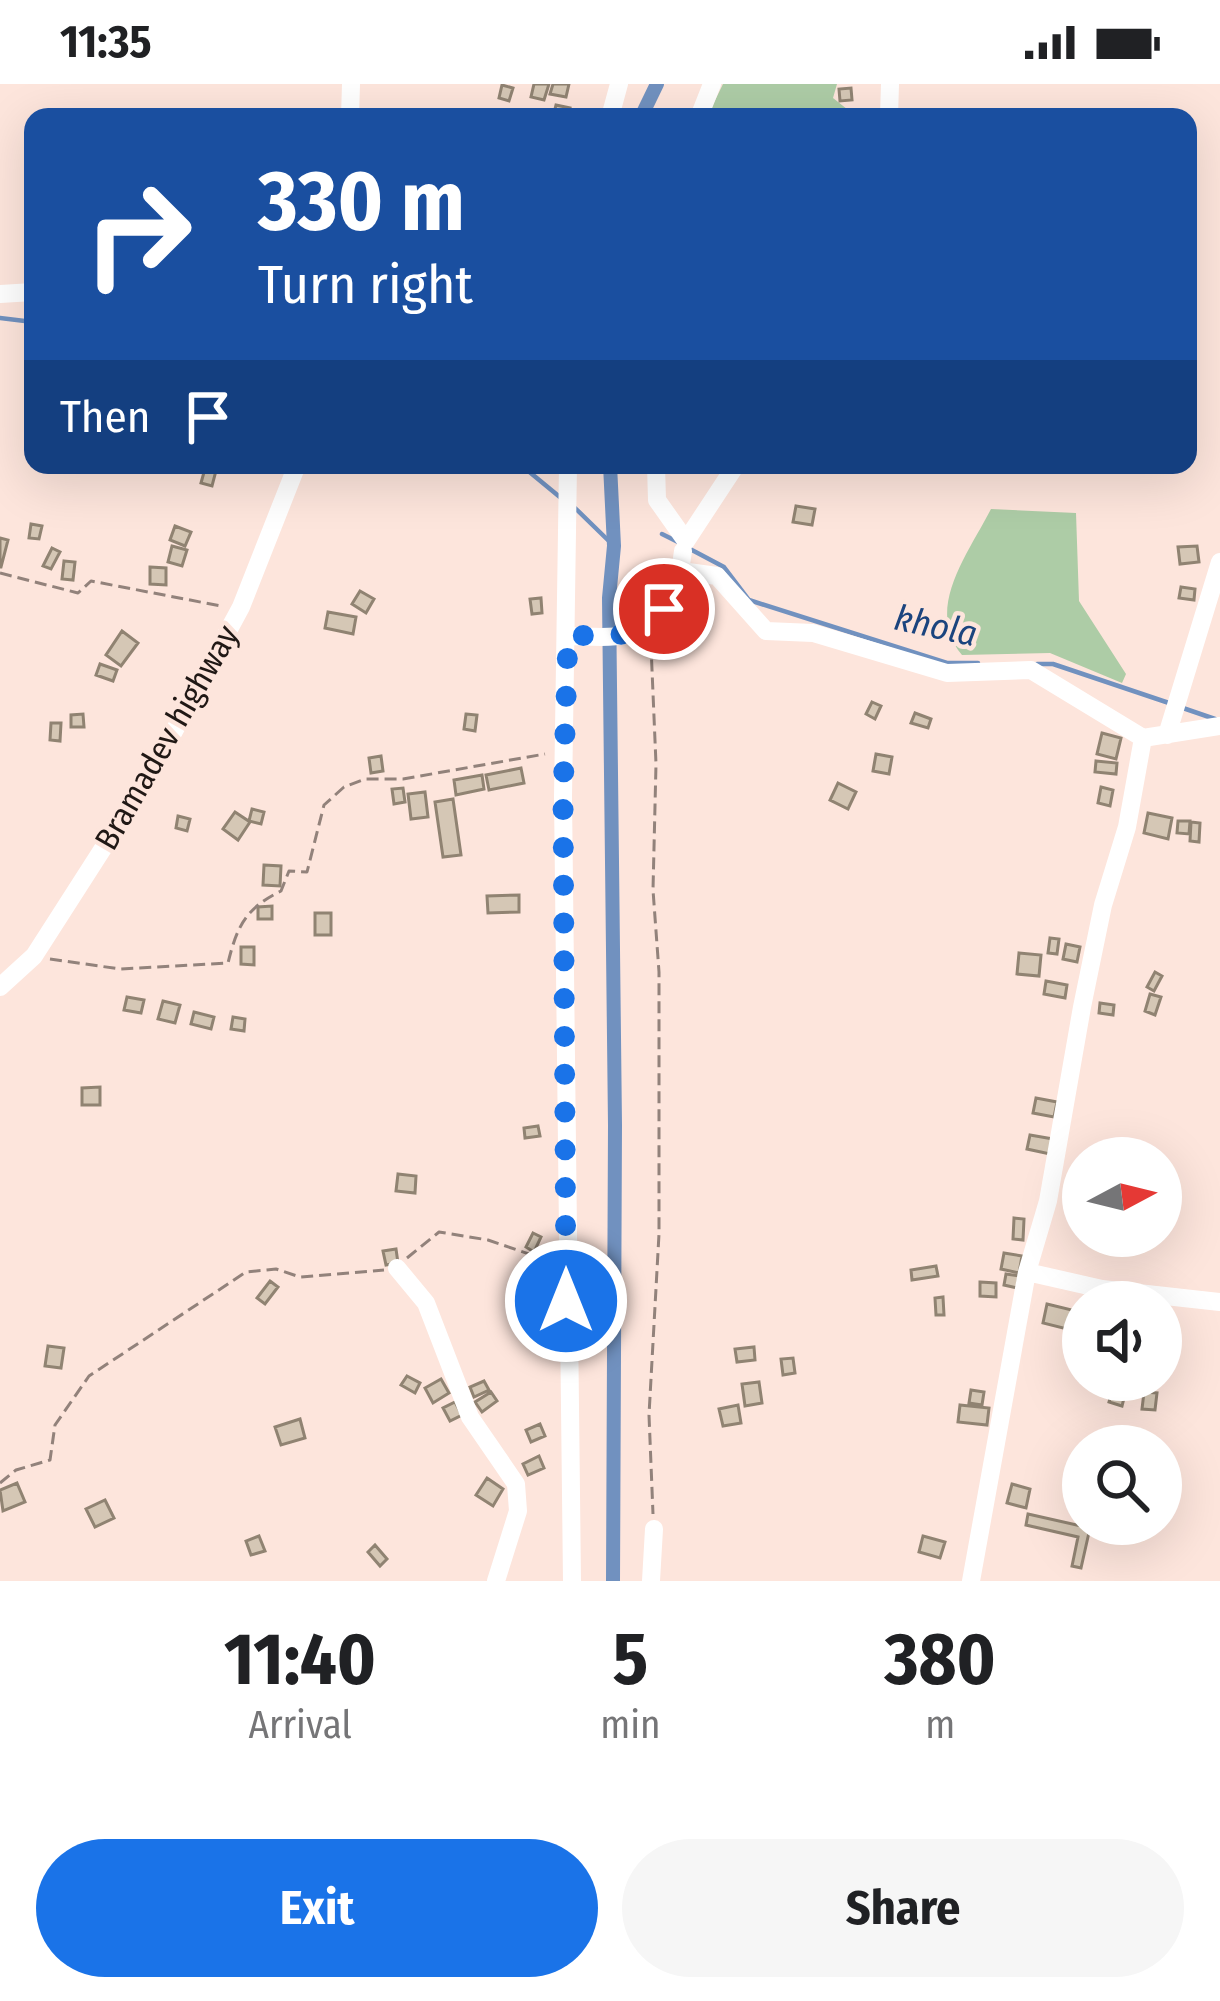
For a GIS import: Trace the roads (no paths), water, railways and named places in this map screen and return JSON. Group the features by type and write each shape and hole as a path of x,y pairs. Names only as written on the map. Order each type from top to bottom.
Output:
{"street":[{"name":"Bramadev highway","path":"0,987 34,956 152,772 241,607 293,474"},
{"path":"568,474 566,1258 572,1581"},
{"path":"656,474 657,500 686,541 730,474"},
{"path":"568,636 630,634 664,609 682,561 717,576 766,631 813,633 947,673 1031,670 1143,738 1220,727"},
{"path":"1167,735 1220,562"},
{"path":"971,1581 1027,1272 1048,1201 1082,1007 1103,905 1127,827 1143,738"},
{"path":"398,1268 427,1303 470,1417 516,1484 518,1511 496,1581"},
{"path":"1027,1272 1102,1289 1220,1302"},
{"path":"651,1581 654,1529"}],"waterway":[{"path":"645,108 657,84"},
{"name":"khola","path":"0,318 24,321"},
{"name":"khola","path":"532,474 561,498"},
{"path":"610,474 613,1581"},
{"name":"khola","path":"575,508 614,546"},
{"name":"khola","path":"662,534 680,543"},
{"name":"khola","path":"690,549 724,567 749,600 947,663 978,663"},
{"name":"khola","path":"1037,664 1053,664 1169,703"},
{"name":"khola","path":"1180,707 1215,719"}]}
